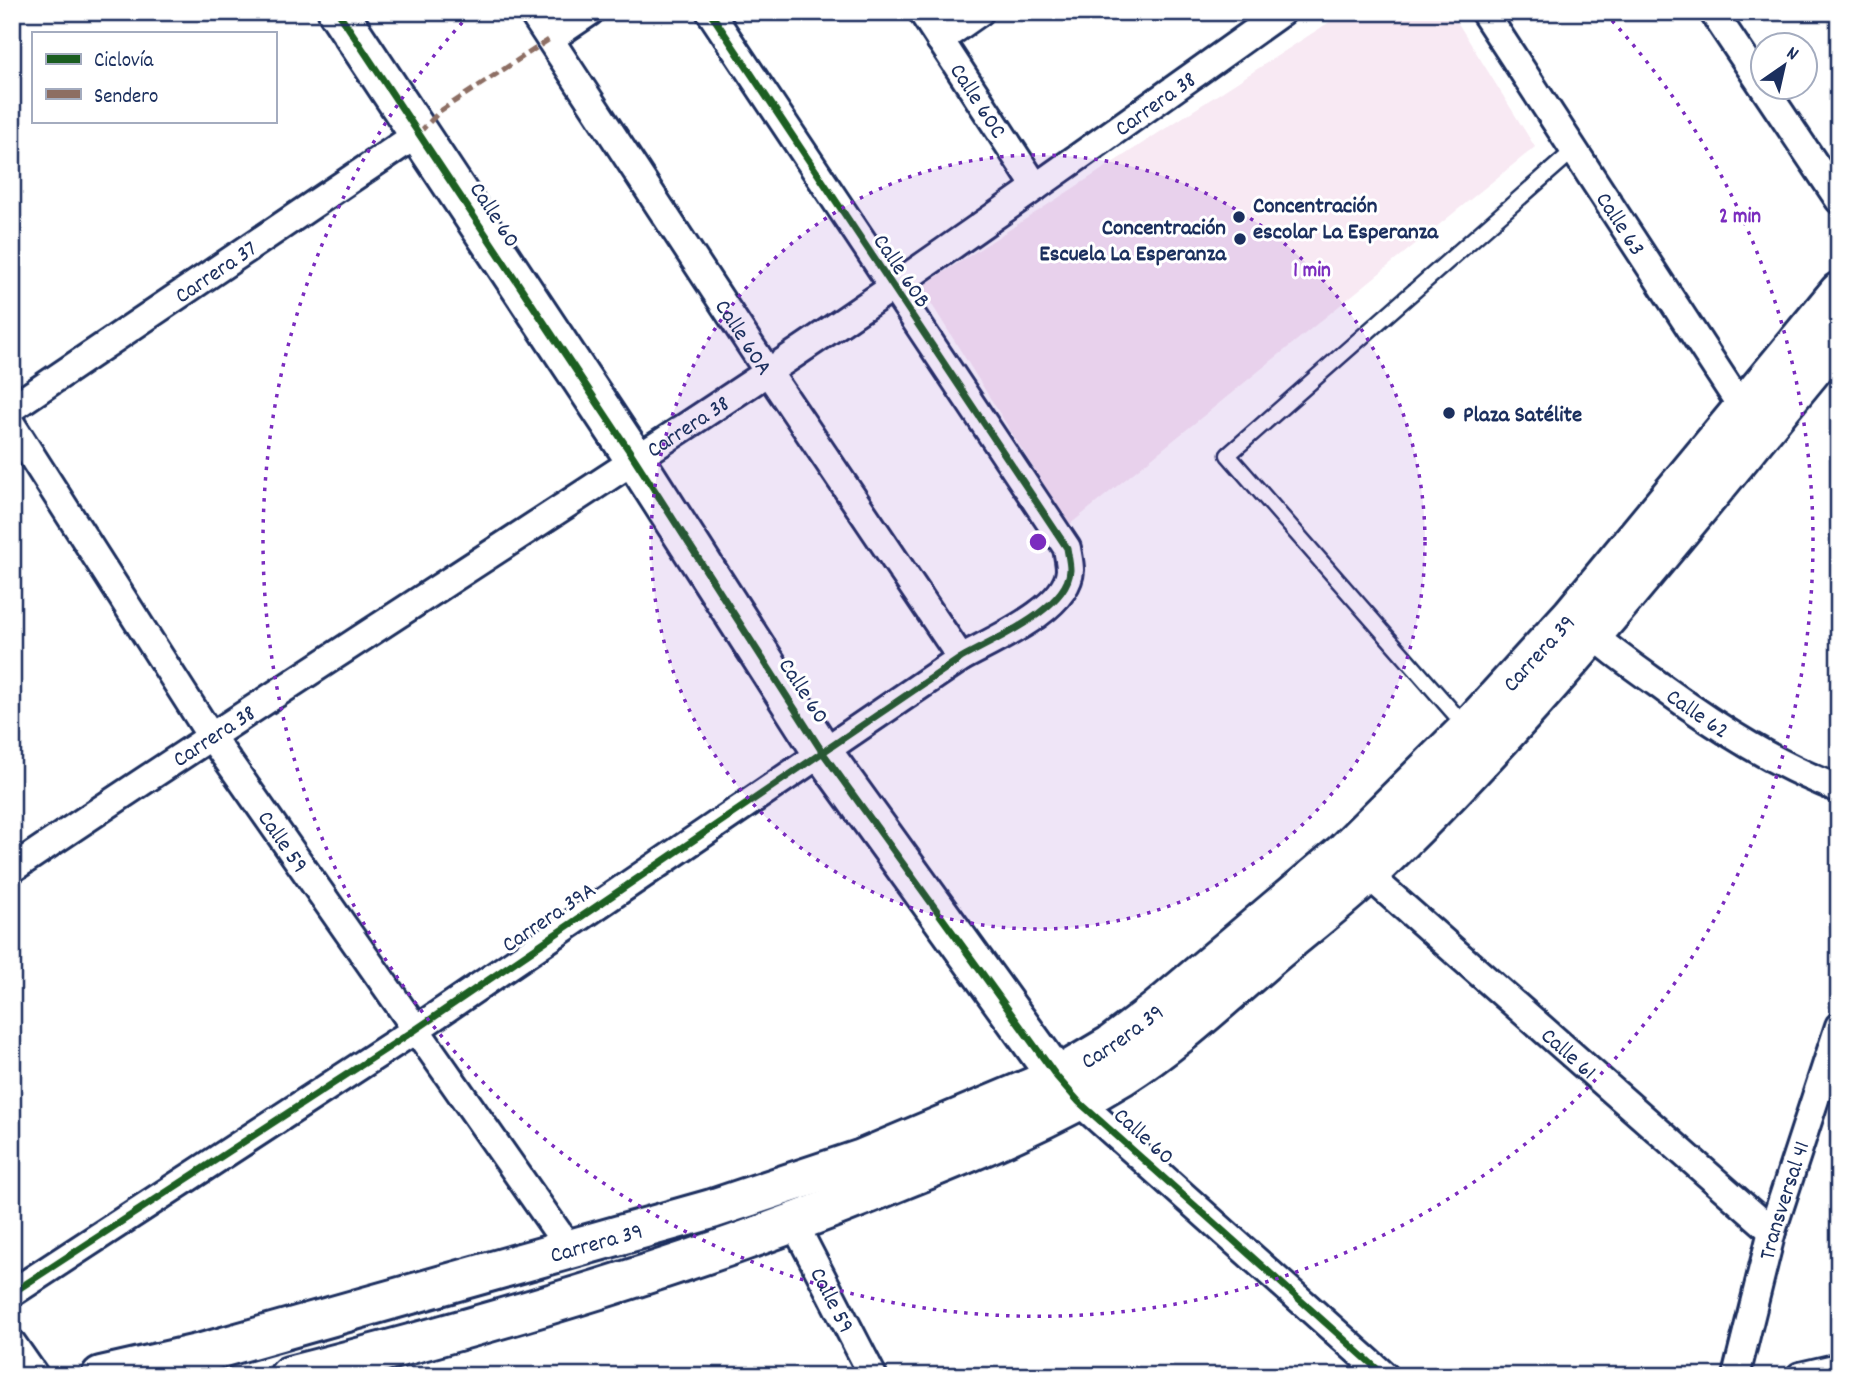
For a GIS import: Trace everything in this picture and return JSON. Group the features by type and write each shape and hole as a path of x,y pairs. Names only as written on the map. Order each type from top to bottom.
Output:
{"main road":[{"name":"Calle 60","path":"338,12 634,458 822,753 1068,1090"},
{"name":"Carrera 39","path":"101,1376 202,1353 712,1209 1128,1072 1176,1037 1367,874 1535,701 1583,626 1751,421 1839,292"},
{"name":"Carrera 39","path":"1751,421 1839,337"},
{"name":"Carrera 39","path":"306,1374 608,1286 794,1223 998,1141 1068,1090 1111,1045 1156,1012 1343,853 1468,729 1583,626"}],"street":[{"name":"Calle 60A","path":"532,12 768,372 961,658"},
{"path":"550,39 590,12"},
{"name":"Calle 60B","path":"710,12 1067,548"},
{"name":"Calle 60C","path":"922,12 1036,187"},
{"path":"940,40 980,12"},
{"name":"Calle 63","path":"1484,12 1751,421"},
{"path":"1713,12 1839,200"},
{"name":"Carrera 38","path":"12,869 210,735 768,372 1036,187 1279,13"},
{"name":"Carrera 37","path":"12,408 419,133"},
{"name":"Calle 59","path":"12,425 210,735 569,1248"},
{"name":"Carrera 39A","path":"12,1293 415,1030 961,658 1049,607 1062,591 1070,572 1067,548"},
{"name":"Calle 62","path":"1583,626 1733,738 1797,772 1839,789"},
{"name":"Calle 61","path":"1367,874 1772,1231"},
{"name":"Transversal 41","path":"1736,1376 1772,1231 1839,1026"},
{"name":"Calle 60","path":"1068,1090 1385,1376"},
{"name":"Calle 59","path":"794,1223 873,1376"},
{"path":"12,1343 35,1376"},
{"path":"1800,1376 1839,1367"}],"lane":[{"path":"1468,729 1228,455 1573,151"}],"shaded area":[{"name":"Concentración escolar La Esperanza","path":"1345,12 1451,12 1535,147 1069,525 921,287"}],"marked path":[{"path":"419,133 440,111 550,39"}],"cycle path":[{"path":"338,12 634,458 823,753 1057,1077 1079,1102 1385,1376"},
{"path":"12,1293 415,1030 961,658 1026,622 1056,598 1066,584 1070,570 1067,548 710,12"}],"place":[{"name":"Concentración escolar La Esperanza","path":"1239,217"},
{"name":"Concentración Escuela La Esperanza","path":"1240,239"},
{"name":"Plaza Satélite","path":"1449,413"}]}
